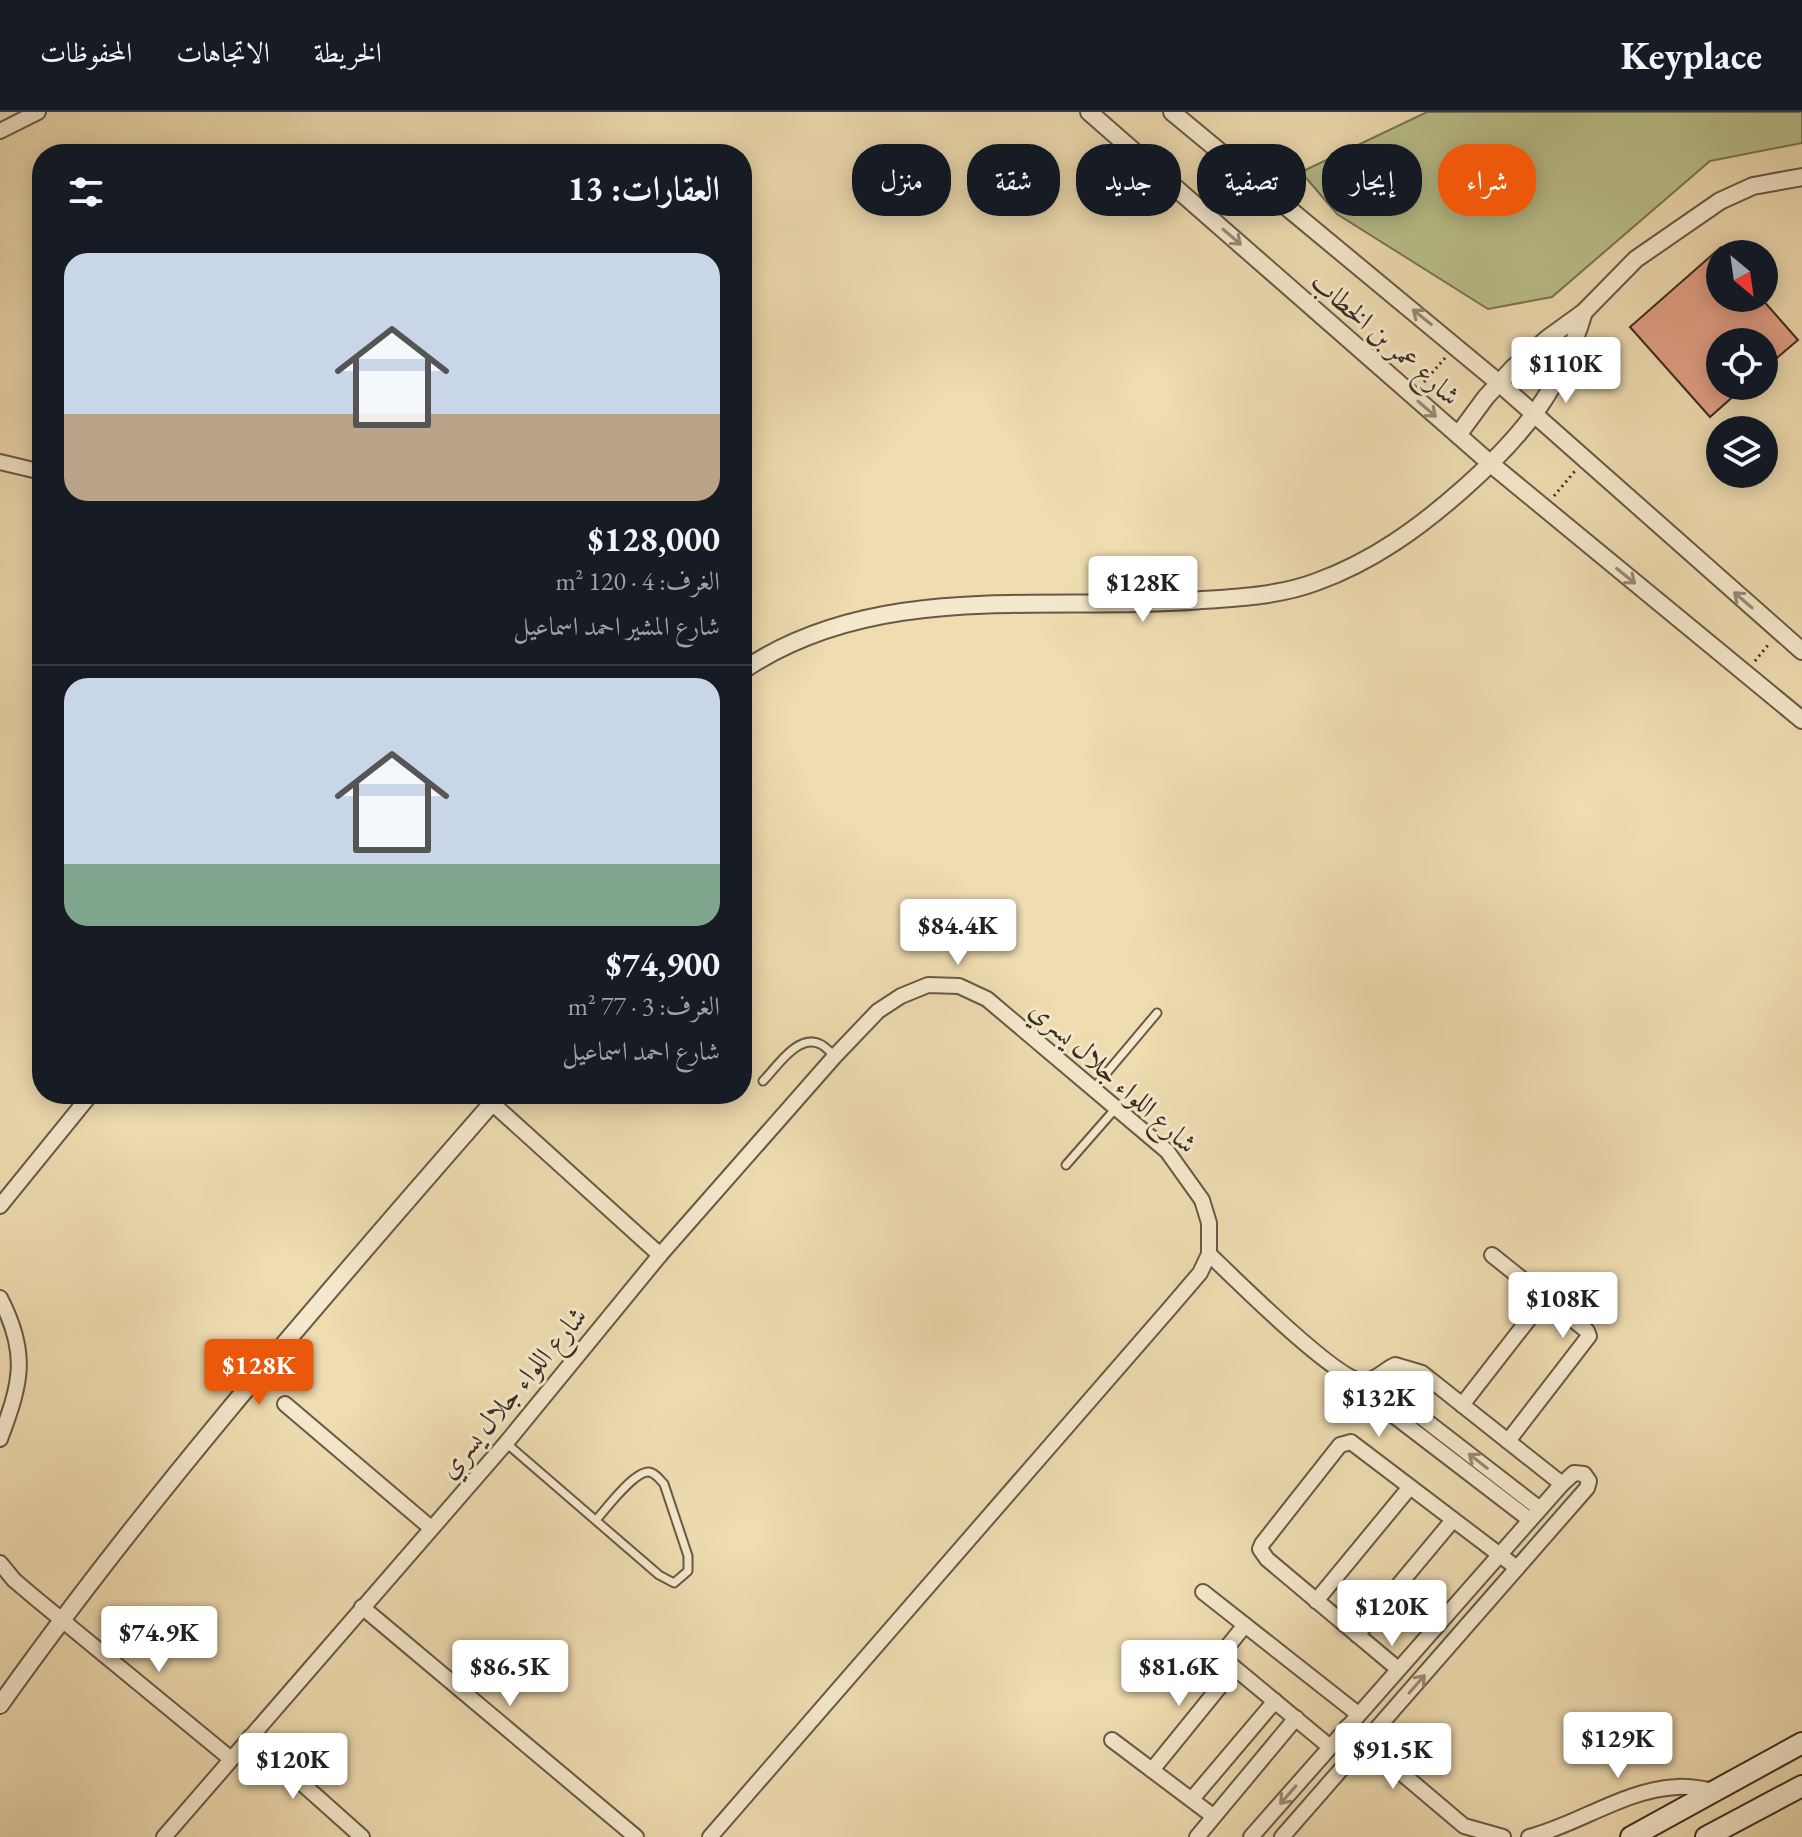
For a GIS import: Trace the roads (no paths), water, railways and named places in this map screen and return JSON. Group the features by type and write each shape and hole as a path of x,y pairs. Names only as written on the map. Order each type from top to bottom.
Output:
{"main road":[{"path":"1631,1837 1802,1743"},
{"path":"1706,1837 1802,1786"}],"street":[{"path":"0,131 38,112"},
{"name":"شارع عمر بن الخطاب","path":"1089,112 1491,464 1802,720"},
{"name":"شارع عمر بن الخطاب","path":"1172,112 1456,346 1802,651"},
{"path":"1458,435 1499,383 1531,352 1584,312 1636,259 1720,201 1753,186 1802,177"},
{"path":"752,666 809,636 859,620 955,604 1152,604 1231,599 1314,583 1358,564 1411,532 1491,464 1535,416 1568,359 1584,312"},
{"path":"0,462 32,470"},
{"name":"شارع اللواء جلال يسري","path":"164,1837 506,1443 660,1255 835,1056 878,1011 901,996 928,985 959,986 987,999 1167,1151 1202,1200 1209,1223 1209,1254"},
{"path":"0,1206 83,1104"},
{"path":"0,1705 62,1618 178,1470 491,1104"},
{"path":"502,1104 660,1255"},
{"path":"710,1837 1186,1290 1200,1273 1209,1254 1342,1372 1360,1381 1367,1381 1388,1368 1403,1365 1422,1373 1562,1484"},
{"path":"1492,1255 1587,1331 1589,1336 1508,1441"},
{"path":"1462,1405 1546,1297"},
{"path":"0,1298 11,1318 18,1343 20,1370 16,1395 0,1439"},
{"path":"1394,1396 1535,1514 1384,1408 1381,1403 1384,1397 1394,1396"},
{"path":"285,1404 431,1528"},
{"path":"1398,1669 1267,1559 1260,1549 1340,1445 1351,1442 1517,1568"},
{"path":"1251,1837 1562,1484 1578,1471 1584,1474 1589,1481 1587,1488 1282,1837"},
{"path":"1316,1601 1410,1487"},
{"path":"1357,1635 1453,1520"},
{"path":"0,1563 14,1580 231,1759"},
{"path":"1203,1592 1358,1714"},
{"path":"362,1607 636,1837"},
{"path":"1245,1625 1224,1651 1225,1660 1330,1747"},
{"path":"1152,1770 1234,1669"},
{"path":"1192,1799 1275,1701"},
{"path":"1197,1837 1296,1718"},
{"path":"1347,1727 1464,1831 1503,1837"},
{"path":"250,1737 362,1837"},
{"path":"1112,1740 1213,1816"},
{"path":"1529,1837 1650,1791 1679,1787 1715,1791"}],"lane":[{"path":"1093,1089 1157,1013"},
{"path":"763,1081 791,1051 804,1042 819,1043 835,1056"},
{"path":"1066,1165 1116,1108"},
{"path":"506,1443 659,1575 674,1583 688,1571 688,1556 664,1484 658,1476 650,1472 637,1475 596,1520"}]}
